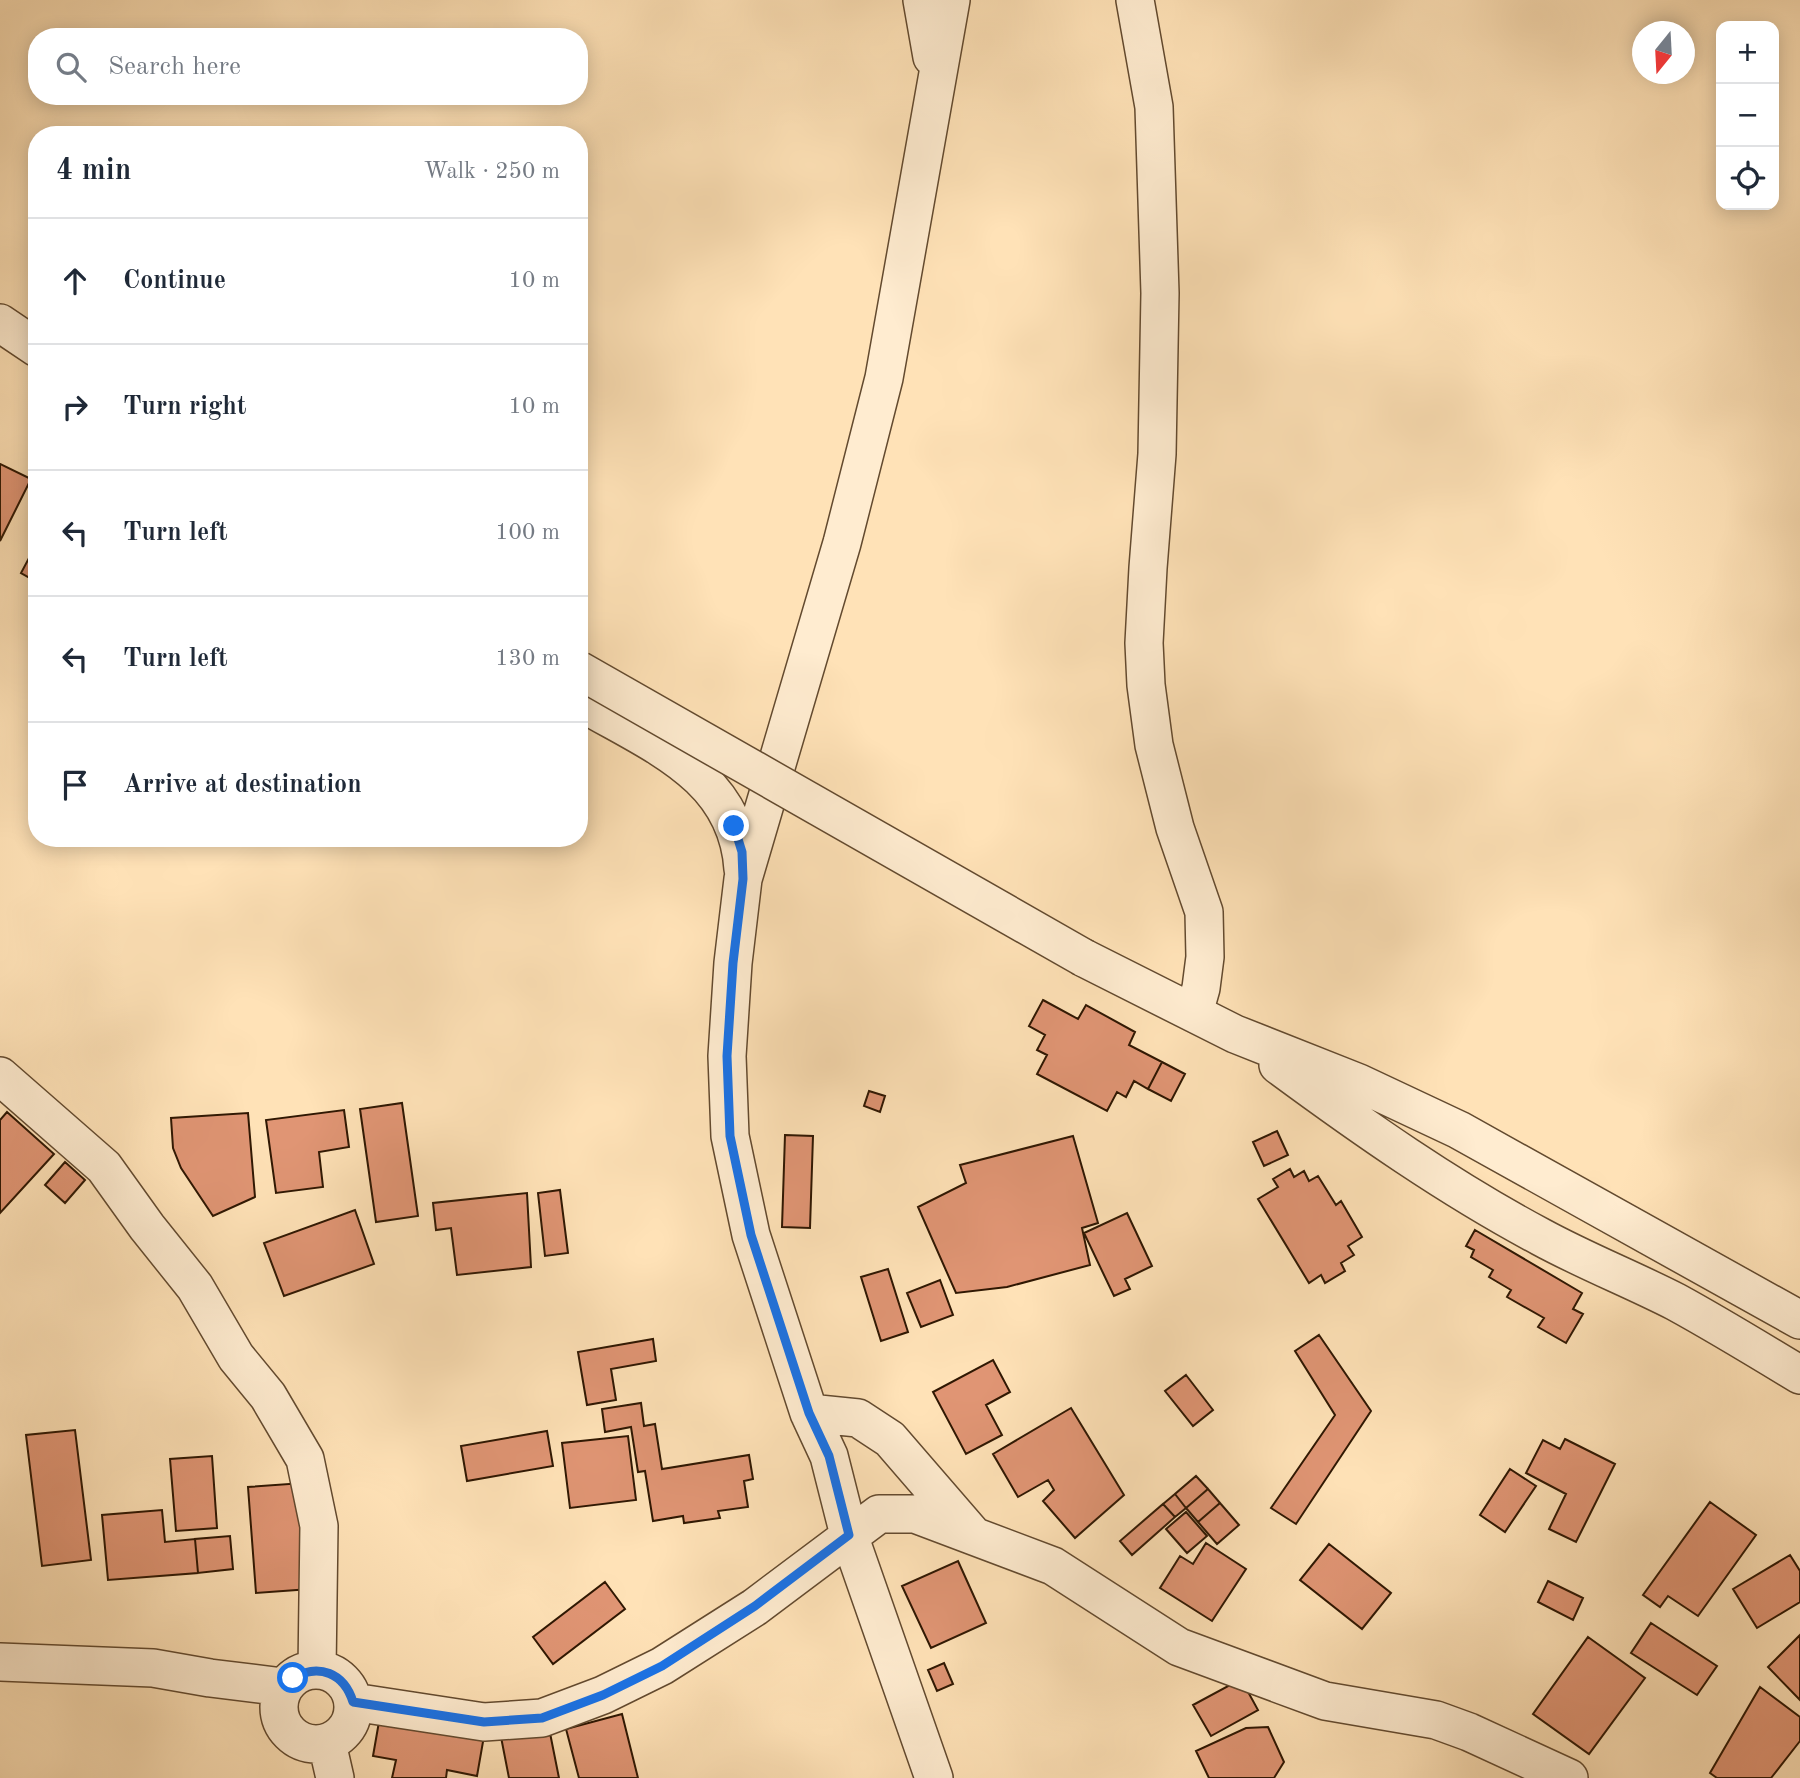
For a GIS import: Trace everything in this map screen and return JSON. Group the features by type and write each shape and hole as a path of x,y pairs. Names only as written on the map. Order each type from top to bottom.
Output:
{"street":[{"path":"922,0 937,82"},
{"path":"743,879 831,582 884,378 951,0"},
{"path":"1135,0 1154,107 1160,293 1157,454 1144,643 1146,685 1154,745 1175,828 1204,912 1205,957 1194,1013"},
{"path":"588,675 1084,958 1235,1034 1359,1083 1459,1130 1800,1320"},
{"path":"588,707 684,763 705,781 722,802 734,826 742,852 743,879 733,963 727,1056 730,1136 751,1235 809,1413 829,1456 849,1535 934,1778"},
{"path":"1235,1034 1332,1105 1467,1194 1540,1236 1684,1307 1800,1375"},
{"path":"0,1076 104,1167 195,1287 236,1357 268,1396 305,1459 319,1526 317,1670"},
{"path":"809,1413 858,1419 890,1439 976,1539"},
{"path":"353,1702 484,1722 542,1718 603,1695 662,1666 755,1606 879,1514 915,1514 1053,1566 1179,1647 1325,1701 1436,1720 1469,1732 1569,1778"},
{"path":"0,1662 153,1668 284,1687"},
{"path":"317,1670 341,1679 349,1689 353,1715 348,1727 339,1737 327,1743 315,1744 302,1742 290,1735 282,1725 279,1699 284,1687 293,1678 304,1671 317,1670"},
{"path":"327,1743 335,1778"}],"building":[{"path":"0,464 28,478 28,485 0,541"},
{"path":"28,560 28,577 21,573"},
{"path":"1043,1000 1078,1019 1086,1005 1135,1032 1129,1045 1162,1062 1148,1089 1134,1081 1126,1097 1117,1092 1107,1111 1037,1074 1047,1055 1037,1050 1045,1035 1029,1026"},
{"path":"1162,1062 1185,1074 1171,1101 1148,1089"},
{"path":"869,1091 885,1096 880,1112 864,1106"},
{"path":"402,1103 418,1216 376,1222 360,1109"},
{"path":"344,1110 349,1147 319,1152 323,1187 276,1193 266,1120"},
{"path":"7,1112 54,1154 0,1213 0,1120"},
{"path":"248,1113 255,1197 213,1216 181,1168 173,1148 171,1118"},
{"path":"1277,1131 1288,1155 1264,1166 1253,1142"},
{"path":"785,1135 813,1136 810,1228 782,1227"},
{"path":"1073,1136 1098,1223 1082,1228 1090,1265 1007,1287 956,1293 918,1207 966,1183 960,1165"},
{"path":"65,1162 85,1180 65,1203 45,1185"},
{"path":"1290,1169 1294,1177 1304,1171 1309,1181 1318,1176 1336,1205 1341,1201 1362,1237 1348,1246 1354,1255 1341,1263 1345,1271 1325,1283 1321,1275 1309,1283 1258,1199 1278,1187 1273,1179"},
{"path":"560,1190 568,1253 545,1256 538,1193"},
{"path":"527,1193 531,1267 457,1275 451,1228 436,1230 433,1203"},
{"path":"355,1210 374,1264 284,1296 264,1243"},
{"path":"1127,1213 1152,1266 1125,1279 1130,1289 1114,1296 1084,1233"},
{"path":"1475,1230 1582,1293 1573,1309 1583,1314 1566,1343 1538,1327 1544,1318 1507,1297 1511,1290 1489,1277 1493,1270 1471,1257 1474,1250 1466,1246"},
{"path":"888,1269 908,1332 881,1341 861,1277"},
{"path":"940,1280 953,1315 921,1327 907,1293"},
{"path":"1319,1335 1371,1411 1296,1524 1271,1508 1335,1415 1295,1351"},
{"path":"653,1339 656,1361 611,1369 616,1400 587,1405 578,1352"},
{"path":"993,1360 1010,1392 986,1405 1002,1435 966,1454 933,1392"},
{"path":"1186,1375 1213,1410 1193,1426 1165,1391"},
{"path":"641,1403 644,1426 655,1424 662,1469 749,1455 753,1479 744,1481 748,1507 718,1511 720,1518 684,1523 683,1516 653,1521 645,1471 638,1472 631,1427 605,1432 602,1409"},
{"path":"1071,1408 1124,1495 1075,1538 1043,1501 1054,1490 1048,1480 1018,1497 993,1454"},
{"path":"75,1430 91,1560 42,1566 26,1435"},
{"path":"547,1431 553,1466 467,1481 461,1446"},
{"path":"628,1436 636,1500 570,1508 562,1443"},
{"path":"1565,1439 1615,1464 1576,1542 1549,1529 1566,1494 1526,1473 1543,1440 1560,1449"},
{"path":"212,1456 217,1528 176,1531 170,1459"},
{"path":"1510,1469 1536,1486 1505,1532 1480,1515"},
{"path":"1196,1476 1208,1489 1186,1508 1175,1494"},
{"path":"303,1483 310,1589 256,1593 248,1487"},
{"path":"1208,1489 1220,1503 1198,1522 1186,1508"},
{"path":"1175,1494 1186,1508 1175,1517 1163,1504"},
{"path":"1710,1502 1756,1535 1698,1616 1668,1596 1660,1607 1643,1595"},
{"path":"1220,1503 1239,1525 1217,1544 1198,1522"},
{"path":"1163,1504 1175,1517 1132,1555 1120,1541"},
{"path":"162,1510 165,1542 195,1539 198,1573 108,1580 102,1515"},
{"path":"1186,1512 1207,1536 1187,1553 1166,1529"},
{"path":"230,1536 233,1569 198,1573 195,1539"},
{"path":"1206,1543 1246,1569 1212,1621 1160,1588 1180,1556 1193,1564"},
{"path":"1329,1544 1391,1593 1362,1629 1300,1580"},
{"path":"1790,1555 1800,1571 1800,1602 1757,1628 1733,1589"},
{"path":"958,1561 986,1623 931,1648 902,1586"},
{"path":"1548,1581 1583,1598 1573,1620 1538,1602"},
{"path":"605,1582 625,1609 553,1664 533,1637"},
{"path":"1651,1623 1717,1666 1697,1695 1631,1653"},
{"path":"1800,1635 1800,1700 1768,1667"},
{"path":"1588,1637 1645,1678 1589,1754 1533,1714"},
{"path":"944,1663 953,1684 937,1691 928,1670"},
{"path":"1241,1679 1258,1710 1211,1736 1193,1705"},
{"path":"1760,1687 1800,1717 1800,1741 1771,1778 1717,1778 1710,1773"},
{"path":"622,1714 638,1778 579,1778 566,1729"},
{"path":"380,1716 484,1736 477,1776 447,1770 446,1778 392,1778 396,1760 373,1756"},
{"path":"1268,1727 1284,1762 1274,1778 1209,1778 1196,1751 1246,1728"},
{"path":"549,1728 559,1778 509,1778 501,1737"}],"route":[{"path":"293,1678 304,1671 330,1673 341,1679 349,1689 353,1702 484,1722 542,1718 603,1695 662,1666 755,1606 849,1535 829,1456 809,1413 751,1235 730,1136 727,1056 733,963 743,879 742,852 734,826"}]}
